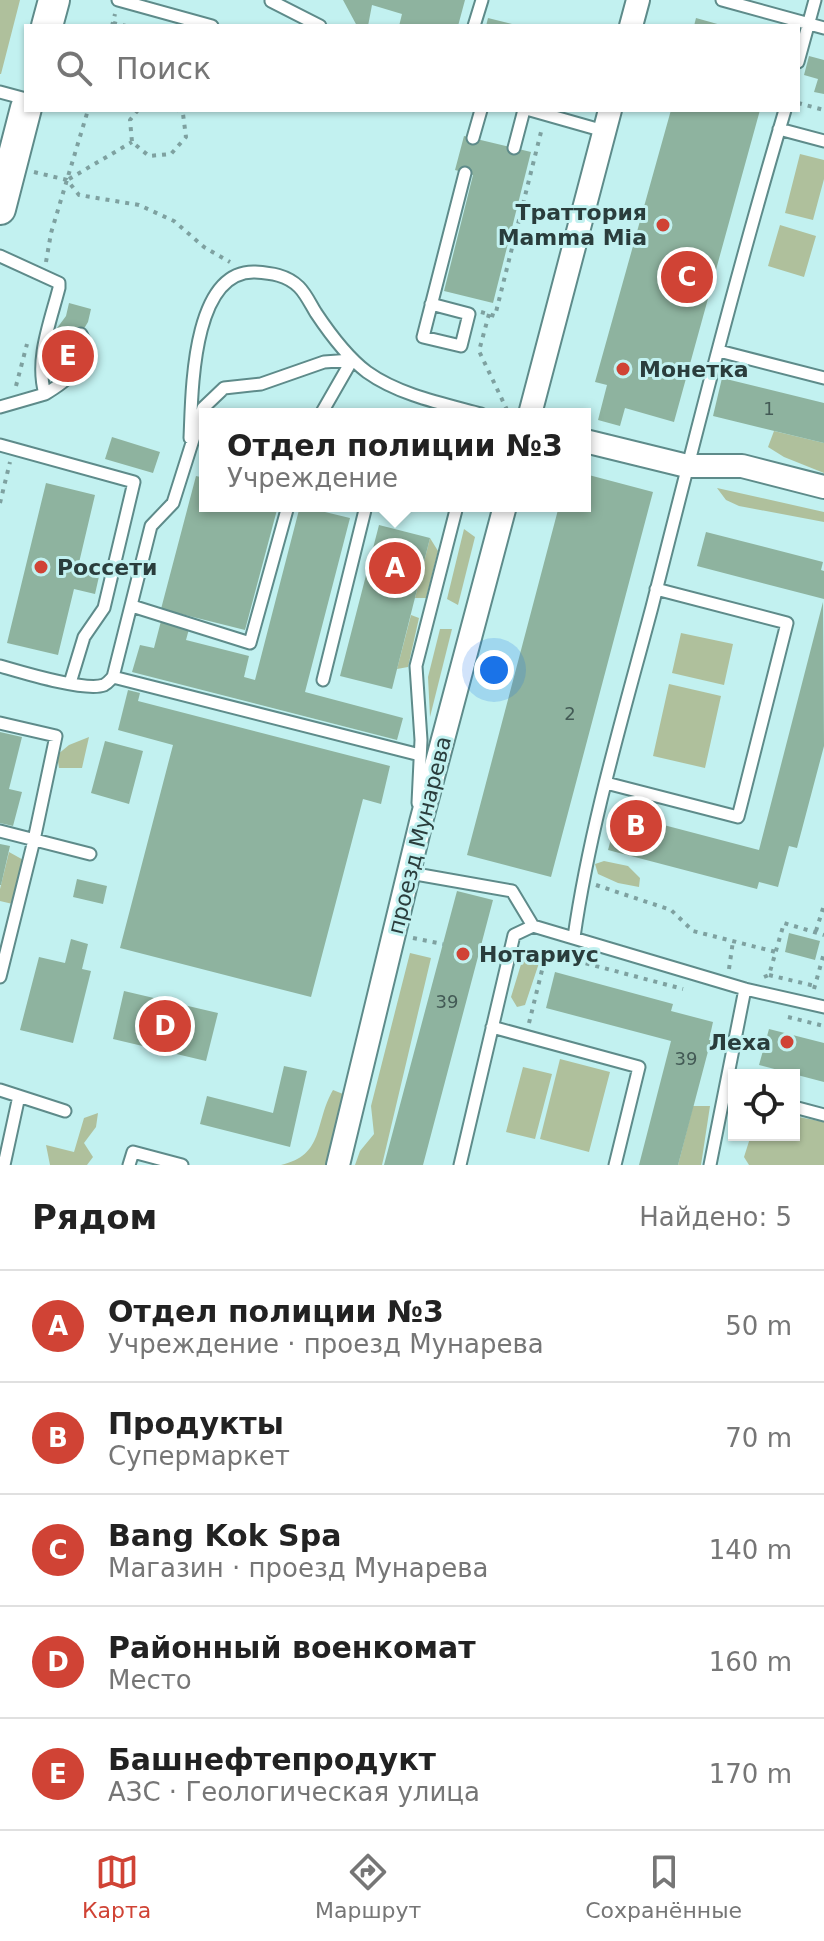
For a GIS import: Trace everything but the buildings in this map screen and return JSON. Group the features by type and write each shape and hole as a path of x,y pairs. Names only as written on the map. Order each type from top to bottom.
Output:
{"main road":[{"path":"48,24 54,0"},
{"path":"0,209 25,112"}],"street":[{"path":"632,24 638,0"},
{"path":"532,408 607,120"},
{"path":"591,442 687,466 742,466 824,487"},
{"name":"проезд Мунарева","path":"338,1165 421,822 503,512"}],"lane":[{"path":"118,0 205,24"},
{"path":"269,0 316,24"},
{"path":"475,24 482,0"},
{"path":"722,0 824,28"},
{"path":"800,55 815,0"},
{"path":"0,92 24,98"},
{"path":"473,138 480,112"},
{"path":"514,148 526,112"},
{"path":"536,112 607,120"},
{"path":"574,937 582,880 606,783 687,466 784,112"},
{"path":"779,129 824,141"},
{"path":"431,304 469,314 461,346 423,337 431,304 465,173"},
{"path":"0,256 59,283 53,327 43,348 40,377 45,394"},
{"path":"189,453 192,381 200,334 217,289 245,272 276,273 299,287 317,316 352,360 371,375 414,395 460,408"},
{"path":"0,407 45,394 67,381 75,372 84,340 81,334"},
{"path":"719,351 824,378"},
{"path":"324,408 352,360"},
{"path":"203,408 224,388 261,384 324,362 352,360"},
{"path":"0,666 93,687 106,684 113,677 151,526 173,503 199,421"},
{"path":"0,445 134,482 104,608 84,637 70,683"},
{"path":"132,606 250,643 286,512"},
{"path":"323,680 365,512"},
{"path":"421,822 417,799 420,755 416,666 455,512"},
{"path":"606,783 738,817 787,623 656,589"},
{"path":"113,677 420,755"},
{"path":"0,723 56,736 0,977"},
{"path":"0,831 90,854"},
{"path":"410,873 512,891 533,926 727,984 824,1007"},
{"path":"460,1165 514,935 533,926"},
{"path":"733,1069 745,989"},
{"path":"492,1027 639,1067 615,1165"},
{"path":"0,1090 65,1111"},
{"path":"4,1165 19,1096"},
{"path":"710,1165 728,1101"},
{"path":"800,1109 824,1115"},
{"path":"129,1165 133,1152 182,1165"}],"path":[{"path":"113,23 117,24"},
{"path":"800,104 824,110"},
{"path":"44,276 51,233 87,112"},
{"path":"136,112 130,120 132,142 149,156 171,154 186,137 180,112"},
{"path":"183,114 186,112"},
{"path":"506,408 479,351 489,314 495,316 546,114"},
{"path":"67,180 132,142"},
{"path":"67,180 79,195 139,205 174,221 204,247 245,272"},
{"path":"582,880 671,910 693,931 776,952"},
{"path":"816,931 824,905"},
{"path":"745,989 769,975 784,923 824,935"},
{"path":"526,1036 552,932"},
{"path":"403,935 443,944"},
{"path":"727,984 733,941"},
{"path":"809,1004 824,953"},
{"path":"769,975 815,986"}],"green space":[{"path":"0,0 20,0 1,74 0,74"},
{"path":"800,154 824,160 824,179 813,220 785,213"},
{"path":"780,225 816,236 804,277 768,266"},
{"path":"774,431 824,443 824,473 768,447"},
{"path":"717,488 824,512 824,522 739,506 726,500"},
{"path":"464,529 475,537 458,605 447,599"},
{"path":"430,538 438,551 426,598 415,598"},
{"path":"411,615 419,618 408,667 397,669"},
{"path":"440,629 452,629 430,717 428,677"},
{"path":"681,633 733,644 724,685 672,673"},
{"path":"669,684 721,696 705,768 653,756"},
{"path":"89,737 82,768 59,768 57,755 69,745"},
{"path":"9,852 27,862 17,905 0,901"},
{"path":"604,861 628,866 640,878 639,887 618,883 598,874 595,864"},
{"path":"530,952 540,960 525,1005 517,1007 511,997 522,961"},
{"path":"410,953 431,958 382,1165 355,1165 360,1151 374,1134 371,1106"},
{"path":"560,1059 610,1072 589,1152 540,1139"},
{"path":"523,1067 552,1074 535,1139 506,1132"},
{"path":"333,1090 343,1094 326,1165 281,1165 305,1154 312,1146"},
{"path":"693,1106 710,1106 701,1165 678,1165"},
{"path":"98,1113 96,1127 84,1143 93,1157 87,1165 50,1165 46,1145 74,1152 84,1118"},
{"path":"800,1117 824,1122 824,1165 749,1165 744,1157 749,1141 800,1141"}],"place":[{"name":"Траттория Mamma Mia","path":"663,225"},
{"name":"Bang Kok Spa","path":"687,277"},
{"name":"Башнефтепродукт","path":"68,356"},
{"name":"Монетка","path":"623,369"},
{"name":"Россети","path":"41,567"},
{"name":"Отдел полиции №3","path":"395,568"},
{"name":"Продукты","path":"636,826"},
{"name":"Нотариус","path":"463,954"},
{"name":"Районный военкомат","path":"165,1026"},
{"name":"Леха","path":"787,1042"}]}
